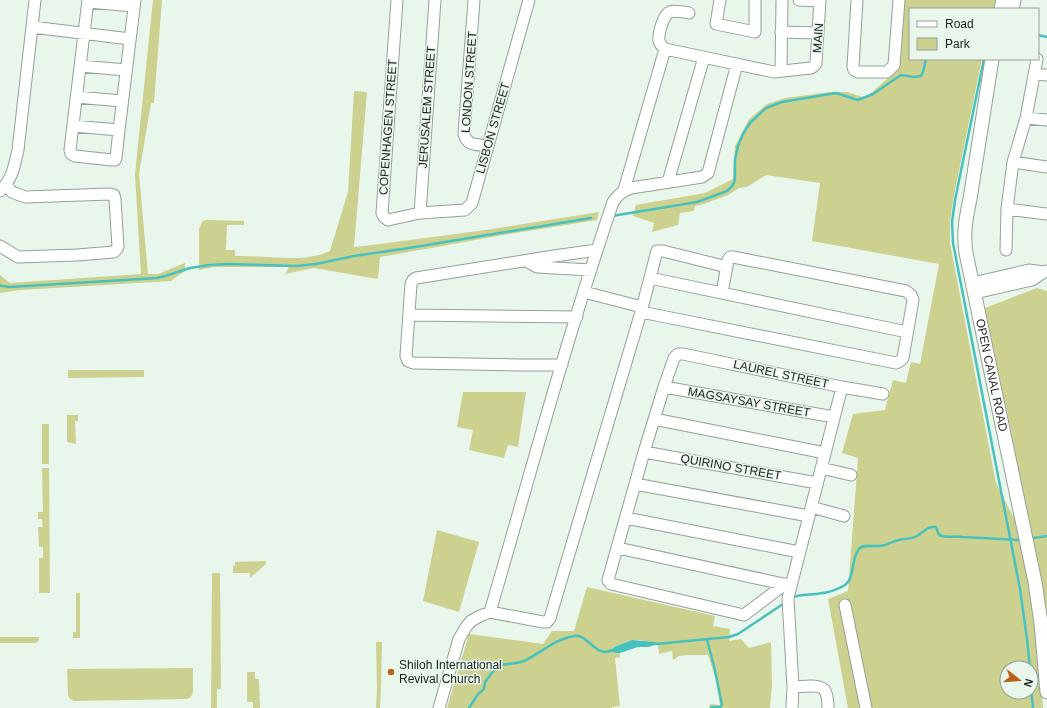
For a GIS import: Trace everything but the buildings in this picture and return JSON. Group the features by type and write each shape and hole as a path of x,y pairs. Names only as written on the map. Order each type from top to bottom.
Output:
{"main road":[{"name":"OPEN CANAL ROAD","path":"992,60 964,228 964,240 1035,582 1041,623 1047,692"}],"street":[{"path":"0,246 18,257 114,252 118,247 114,195 25,197 3,188 14,172 18,150 36,0"},
{"name":"COPENHAGEN STREET","path":"397,0 382,213 388,220 420,213"},
{"name":"JERUSALEM STREET","path":"420,213 435,0"},
{"name":"LONDON STREET","path":"474,0 464,134 468,143 488,146"},
{"name":"LISBON STREET","path":"420,213 465,210 472,202 529,0"},
{"path":"720,0 716,24 755,32 755,0"},
{"path":"689,13 674,11 666,13 662,22 659,41 665,49 774,72 781,71 782,0"},
{"path":"799,0 820,0"},
{"name":"MAIN","path":"781,71 811,68 816,63 820,0"},
{"path":"857,0 852,67 858,72 887,72 894,65 899,0"},
{"path":"88,1 135,3 115,160 75,156 71,154 70,150 88,1"},
{"path":"32,27 130,39"},
{"path":"781,32 818,33"},
{"path":"490,612 597,250 613,202 624,190 665,49"},
{"path":"668,182 704,58"},
{"path":"1006,250 1007,209 1013,162 1026,118 1037,60"},
{"path":"624,190 702,177 708,173 737,64"},
{"path":"80,66 126,70"},
{"path":"1034,74 1047,75"},
{"path":"76,97 122,101"},
{"path":"1026,118 1047,120"},
{"path":"73,126 118,130"},
{"path":"1013,162 1047,167"},
{"path":"1007,209 1047,214"},
{"path":"562,365 413,363 408,360 406,356 411,284 416,278 597,250"},
{"path":"439,708 459,639 466,627 476,618 490,612 543,622 547,622 550,618 657,251 727,267"},
{"path":"584,292 641,310 896,363 900,362 903,358 913,300 911,295 906,291 730,257 728,260 722,293"},
{"path":"526,261 537,267 591,270"},
{"path":"974,288 1008,280 1032,280 1046,271"},
{"path":"650,278 907,332"},
{"path":"409,315 577,317"},
{"name":"LAUREL STREET","path":"664,387 674,358 678,354 683,354 883,394"},
{"path":"664,387 644,452 608,580 609,582 611,584 744,615 788,585"},
{"name":"MAGSAYSAY STREET","path":"664,387 834,417"},
{"path":"792,708 793,687 788,612 788,585 799,552 842,387"},
{"path":"654,419 825,453"},
{"name":"QUIRINO STREET","path":"644,452 817,483"},
{"path":"821,468 851,475"},
{"path":"635,484 844,516"},
{"path":"626,518 799,552"},
{"path":"618,548 788,585"},
{"path":"845,605 866,708"},
{"path":"793,687 818,686 823,688 827,697 828,708"}],"green space":[{"path":"153,0 162,0 154,103 151,103 139,174 148,274 158,274 185,263 185,271 171,281 21,290 0,293 0,275 10,283 141,274 135,174"},
{"path":"904,0 996,0 993,8 909,8 909,60 982,60 953,200 950,222 950,243 996,483 1016,522 1030,585 1035,620 1039,660 999,660 999,700 1039,700 1039,664 1043,708 848,708 828,599 848,591 858,458 842,453 853,414 885,410 893,380 906,383 911,362 920,364 939,264 812,241 820,183 766,175 747,187 739,188 728,195 695,206 694,211 680,213 678,225 652,232 654,223 633,216 636,205 705,193 733,179 735,146 749,119 767,104 785,98 830,92 847,92 863,97 870,94 896,71"},
{"path":"354,91 367,92 354,247 486,230 599,212 597,220 380,257 378,279 314,268 285,274 289,267 214,267 199,270 199,229 202,222 205,220 244,221 244,225 227,225 226,250 235,250 235,256 296,258 319,255 330,251 348,192"},
{"path":"1037,288 1047,291 1047,618 1040,571 985,308"},
{"path":"68,370 144,370 144,377 68,378"},
{"path":"463,392 526,392 518,447 508,445 504,458 469,450 473,430 457,427"},
{"path":"67,415 78,415 78,421 75,421 76,444 67,442"},
{"path":"42,424 49,424 49,464 42,464"},
{"path":"42,468 49,468 50,593 39,593 39,558 43,558 43,547 39,547 38,527 43,527 42,519 38,519 38,512 43,512"},
{"path":"437,530 479,542 459,612 423,601"},
{"path":"266,561 266,564 250,578 250,573 233,573 233,566 235,566 235,562"},
{"path":"212,573 220,573 221,689 217,689 217,708 211,708"},
{"path":"587,587 715,616 713,626 730,629 729,641 741,639 749,648 771,642 772,685 770,708 709,708 710,704 720,705 716,679 708,655 679,656 673,660 672,651 659,654 658,644 640,640 632,640 614,647 611,651 620,653 620,657 615,658 620,706 612,708 447,708 469,634 543,644 552,631 574,631"},
{"path":"76,593 80,593 80,638 73,638 73,632 76,632"},
{"path":"0,637 39,637 39,640 36,643 0,643"},
{"path":"376,642 382,642 380,708 376,708"},
{"path":"193,668 193,692 191,697 187,699 74,701 70,699 68,695 67,669"},
{"path":"247,672 255,672 255,679 259,679 260,708 253,708 253,702 247,702"}],"water":[{"path":"632,640 655,642 658,644 648,647 638,647 620,653 611,651 614,647"}],"waterway":[{"path":"1039,35 1047,37"},
{"path":"612,216 697,202 727,191 733,185 735,179 735,160 738,146 743,134 750,123 766,108 782,102 836,93 858,100 873,94 901,75 914,77 921,76 926,60"},
{"path":"984,60 955,200 952,222 953,243 1020,589 1029,660"},
{"path":"0,285 10,287 157,278 190,268 210,265 296,266 316,264 354,256 591,218"},
{"path":"792,598 800,595 827,592 845,585 850,578 855,557 861,547 882,546 897,540 913,538 930,527 936,527 939,535 945,537 1018,540"},
{"path":"1033,538 1047,536"},
{"path":"656,644 729,637 738,634 786,602"},
{"path":"469,708 478,694 484,689 485,682 499,665 524,661 561,640 578,636 586,640 600,651 605,652 613,650"},
{"path":"707,640 722,705 720,707 711,708"},
{"path":"1032,700 1033,708"}],"place":[{"name":"Shiloh International Revival Church","path":"391,672"}]}
